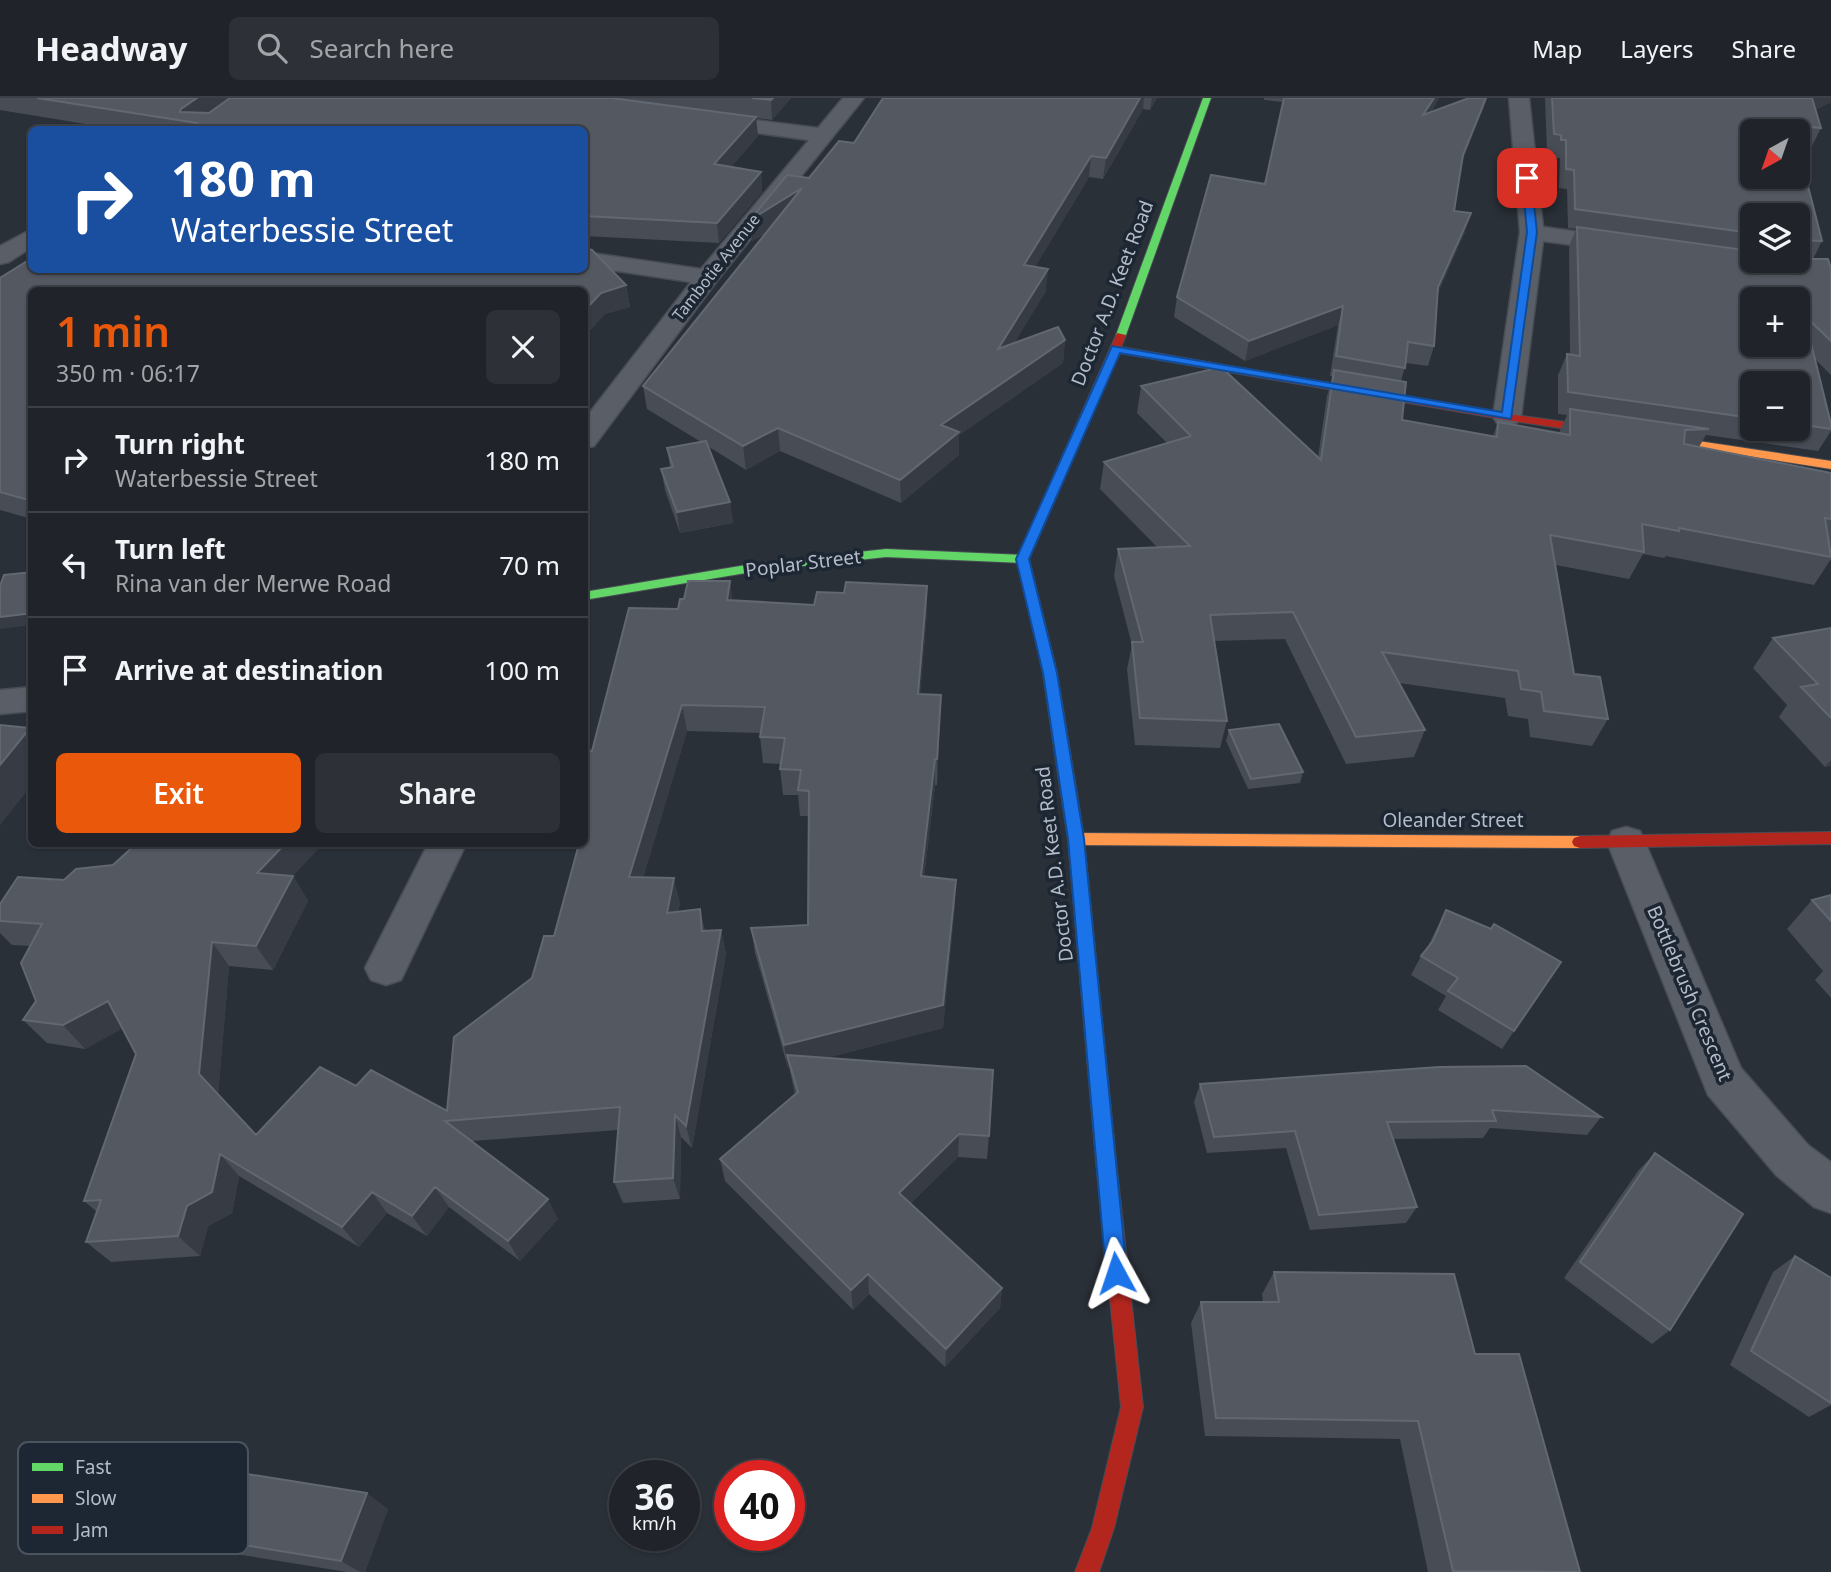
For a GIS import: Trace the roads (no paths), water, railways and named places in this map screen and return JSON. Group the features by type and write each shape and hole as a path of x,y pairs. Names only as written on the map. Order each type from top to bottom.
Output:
{"street":[{"name":"Tambotie Avenue","path":"588,435 707,277 854,98"},
{"name":"Doctor A.D. Keet Road","path":"1087,1572 1104,1528 1132,1407 1119,1301 1076,839 1050,673 1023,559 1116,349 1208,98"},
{"path":"1507,416 1532,232 1519,98"},
{"path":"685,117 821,135"},
{"path":"1532,232 1652,249"},
{"path":"0,257 28,239"},
{"path":"588,260 707,277"},
{"path":"1116,349 1507,416 1831,465"},
{"name":"Poplar Street","path":"588,595 758,566 886,553 1023,559"},
{"path":"0,702 28,699"},
{"name":"Oleander Street","path":"1076,839 1626,842 1831,838"},
{"name":"Bottlebrush Crescent","path":"1626,842 1724,1081 1792,1160 1831,1191"},
{"path":"386,968 446,847"}]}
